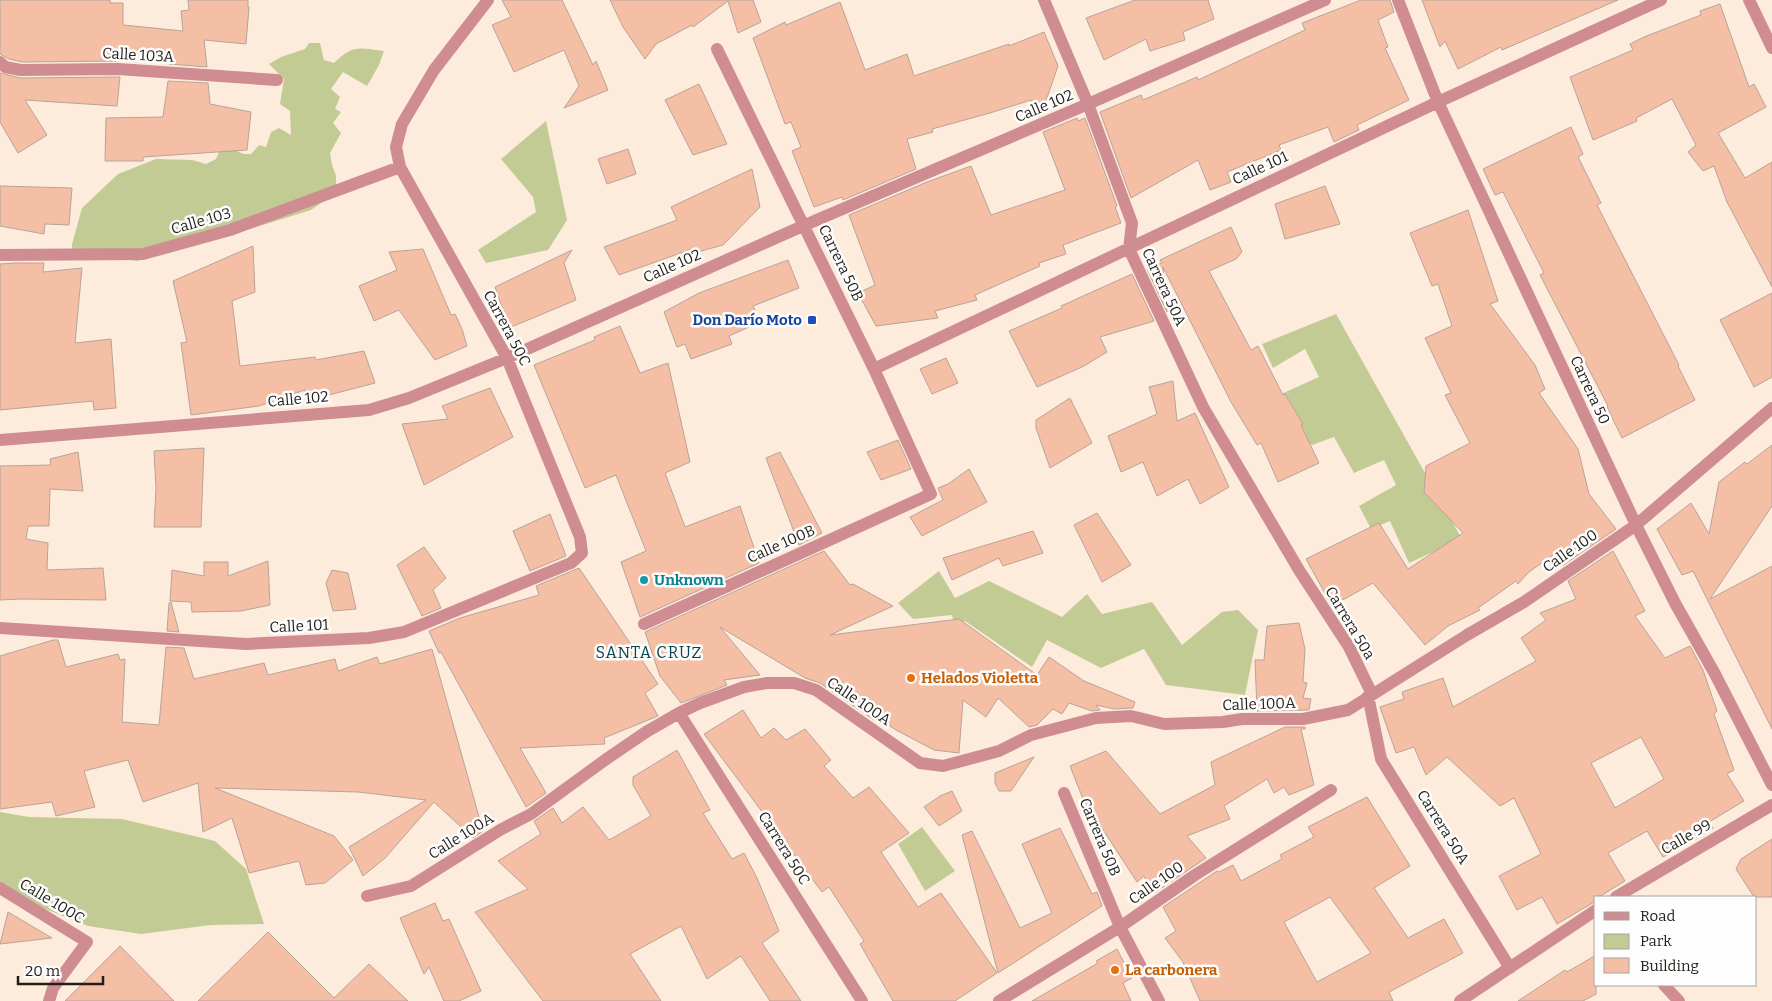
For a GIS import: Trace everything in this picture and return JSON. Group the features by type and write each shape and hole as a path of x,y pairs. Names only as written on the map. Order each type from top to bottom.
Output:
{"street":[{"name":"Carrera 50C","path":"488,0 434,70 402,124 396,147 400,167 506,358 580,536 582,553"},
{"name":"Carrera 50A","path":"1044,0 1088,104 1132,224 1129,249 1202,407 1299,570"},
{"name":"Calle 102","path":"0,440 369,410 409,398 506,358 804,225 1088,104 1325,0"},
{"name":"Carrera 50","path":"1398,0 1438,102 1636,525 1675,603 1715,674 1772,785"},
{"name":"Calle 101","path":"874,369 1438,102 1661,0"},
{"path":"1749,0 1772,48"},
{"name":"Carrera 50B","path":"717,48 874,369 931,494"},
{"name":"Calle 103A","path":"0,62 5,67 21,70 118,69 277,80"},
{"name":"Calle 103","path":"0,256 143,254 230,230 400,167"},
{"name":"Calle 100","path":"1370,695 1524,602 1636,525 1772,408"},
{"name":"Calle 100B","path":"644,624 931,494"},
{"name":"Calle 101","path":"0,628 246,644 369,638 404,632 571,564 582,553"},
{"name":"Carrera 50a","path":"1299,570 1348,648 1370,695"},
{"name":"Calle 100A","path":"367,896 411,886 500,830 531,814 613,754 679,713 744,687 767,683 794,683 816,690 920,763 943,766 999,751 1031,736 1096,718 1131,716 1164,724 1223,722 1242,719 1303,719 1348,710 1363,702 1370,695"},
{"name":"Carrera 50A","path":"1370,695 1381,759 1510,968"},
{"name":"Carrera 50C","path":"679,713 862,1001"},
{"name":"Calle 100","path":"999,1001 1120,927 1195,875 1331,790"},
{"name":"Carrera 50B","path":"1064,793 1120,927 1160,1001"},
{"name":"Calle 99","path":"1618,896 1772,805"},
{"name":"Calle 100C","path":"0,888 87,942 53,988 49,1001"},
{"path":"1460,1001 1594,911"},
{"path":"1665,986 1679,1001"}],"green space":[{"path":"309,43 320,43 324,60 334,63 352,50 384,51 379,65 367,86 343,72 331,89 340,97 335,109 341,112 333,123 341,133 330,153 336,176 336,186 324,201 311,210 137,261 72,252 72,244 82,208 118,174 156,159 192,160 206,164 216,159 220,149 233,149 243,154 251,154 259,145 266,147 271,132 279,128 291,135 290,111 280,104 284,79 269,64 281,57 305,49"},
{"path":"546,121 567,220 548,250 486,263 478,250 536,212 533,197 501,159"},
{"path":"1336,314 1462,539 1409,563 1390,521 1371,529 1359,506 1396,485 1384,460 1354,473 1334,437 1312,445 1291,427 1279,395 1319,377 1305,349 1273,368 1262,344"},
{"path":"939,571 955,598 989,581 1062,617 1087,594 1102,614 1152,602 1182,645 1222,612 1238,610 1258,630 1245,695 1166,685 1144,649 1101,668 1047,640 1032,667 965,621 956,633 952,615 913,619 898,603"},
{"path":"0,812 29,817 122,819 215,841 246,869 264,924 211,925 141,934 88,926 0,891"},
{"path":"922,827 955,871 925,891 898,844"}],"building":[{"path":"0,0 110,0 110,3 123,3 123,25 183,31 181,11 189,10 188,0 248,0 246,44 204,40 207,67 169,64 170,57 122,52 122,61 22,62 9,59 0,54"},
{"path":"502,0 562,0 593,65 596,61 608,90 564,108 579,86 564,50 514,72 492,25 511,17"},
{"path":"610,0 753,0 761,22 738,33 728,1 693,27 692,25 656,44 645,59 623,27"},
{"path":"1135,0 1208,0 1214,19 1183,32 1185,40 1150,51 1146,39 1104,60 1086,18"},
{"path":"1361,0 1390,0 1394,12 1378,20 1388,47 1385,48 1409,100 1357,125 1359,130 1334,142 1328,127 1279,145 1281,150 1227,172 1231,182 1210,190 1198,160 1131,198 1100,112 1141,95 1143,100 1197,77 1198,80 1305,30 1302,23"},
{"path":"1422,0 1618,0 1502,50 1501,47 1458,69 1445,41 1440,47"},
{"path":"840,2 865,70 907,54 914,76 1009,44 1009,46 1044,32 1058,66 1041,115 1038,117 1031,100 932,129 933,132 907,139 916,169 843,200 842,197 814,207 792,151 801,147 791,122 785,124 753,38 785,22 786,25"},
{"path":"1720,4 1749,87 1754,84 1766,107 1718,133 1745,178 1772,162 1772,287 1727,202 1714,166 1703,171 1688,152 1696,145 1672,99 1636,118 1637,121 1593,140 1570,77 1633,50 1630,44 1644,37 1701,15 1700,11"},
{"path":"0,73 21,78 120,77 117,106 25,100 47,135 18,153 0,122"},
{"path":"168,81 208,83 210,104 251,112 247,150 143,157 143,161 105,161 106,118 163,117"},
{"path":"699,84 727,144 693,155 665,100"},
{"path":"1077,118 1078,121 1085,118 1117,206 1115,207 1121,223 1063,245 1066,254 1039,263 1040,266 975,295 977,300 935,311 938,318 876,326 858,293 875,285 849,215 927,182 971,166 991,215 1065,190 1043,132"},
{"path":"1571,127 1583,154 1578,157 1601,203 1597,205 1695,400 1622,438 1608,406 1540,275 1544,273 1503,192 1495,195 1483,169"},
{"path":"628,149 636,174 607,184 598,159"},
{"path":"752,169 760,207 723,245 694,253 692,249 619,275 604,247 677,220 671,207"},
{"path":"0,186 72,188 69,225 45,224 44,234 0,226"},
{"path":"1325,186 1340,224 1285,239 1275,204"},
{"path":"1468,210 1498,301 1490,304 1535,365 1545,389 1539,393 1578,449 1589,494 1616,529 1562,566 1556,553 1529,572 1518,584 1516,581 1478,608 1480,610 1448,626 1425,645 1373,583 1332,606 1306,559 1379,523 1408,569 1463,533 1424,492 1426,466 1470,443 1445,395 1451,393 1425,338 1452,326 1438,284 1432,286 1410,233"},
{"path":"1231,227 1242,252 1236,259 1209,271 1251,350 1258,346 1283,395 1285,394 1303,424 1301,425 1319,463 1278,482 1261,443 1257,445 1231,402 1163,267 1167,312 1147,269 1162,263 1160,260"},
{"path":"253,246 255,292 232,301 240,366 315,357 316,360 364,351 375,383 306,401 305,390 259,406 191,415 181,343 187,342 173,281"},
{"path":"423,249 451,315 455,314 462,329 467,346 435,360 399,310 374,321 359,286 397,270 389,252"},
{"path":"572,250 564,263 576,300 509,328 495,287"},
{"path":"788,260 799,288 753,306 760,322 729,336 732,344 691,359 685,344 677,347 664,312 699,293"},
{"path":"44,263 43,272 82,268 75,343 111,339 116,408 94,410 93,401 0,410 0,264"},
{"path":"1132,274 1154,321 1100,337 1107,352 1084,366 1037,387 1009,331"},
{"path":"1772,293 1772,377 1754,387 1720,320"},
{"path":"620,326 640,373 668,363 690,462 665,473 685,527 740,506 759,563 640,617 621,562 646,551 616,475 585,488 534,365 595,340 594,337"},
{"path":"946,358 958,383 932,394 920,369"},
{"path":"1173,381 1177,421 1195,413 1229,487 1200,504 1188,479 1157,496 1143,462 1121,472 1108,436 1157,414 1149,387"},
{"path":"490,388 513,437 424,485 402,424 448,419 442,406"},
{"path":"1070,398 1092,443 1050,468 1036,428 1036,420"},
{"path":"898,440 911,469 881,480 867,452"},
{"path":"1772,445 1772,506 1710,599 1772,566 1772,729 1693,571 1682,575 1657,529 1691,503 1709,534 1719,482 1745,462 1747,464"},
{"path":"204,448 201,527 154,527 156,488 154,451"},
{"path":"78,452 83,491 50,489 49,526 28,526 26,539 48,543 47,570 103,568 106,600 0,600 0,466 51,465 50,459"},
{"path":"780,452 822,533 799,545 766,458"},
{"path":"969,469 987,502 922,536 910,517 943,500 938,488 948,484"},
{"path":"1097,513 1131,565 1102,582 1074,525"},
{"path":"550,514 566,556 530,571 513,531"},
{"path":"1033,531 1043,553 1003,566 999,558 952,580 943,558"},
{"path":"424,547 446,578 433,590 441,608 422,616 397,565"},
{"path":"824,551 850,585 853,584 893,606 830,635 959,619 1037,675 1049,657 1084,681 1135,702 1133,708 1114,709 1096,705 1100,710 1092,711 1069,703 1062,714 1053,709 1037,725 1029,727 998,698 986,717 963,700 959,753 934,750 876,717 874,720 820,683 805,678 720,627 760,675 724,680 727,685 681,703 660,676 645,632"},
{"path":"1613,551 1645,611 1635,616 1665,658 1690,646 1703,670 1717,711 1714,714 1734,770 1727,774 1744,801 1709,822 1713,828 1663,857 1647,831 1608,853 1625,881 1601,896 1594,896 1594,902 1557,924 1542,897 1517,910 1499,876 1541,854 1514,798 1500,806 1447,757 1426,775 1414,747 1396,753 1380,707 1404,699 1402,692 1443,678 1453,707 1536,661 1521,638 1546,620 1540,613 1576,599 1568,581","holes":["1641,737 1664,779 1615,808 1591,763"]},
{"path":"268,561 270,605 241,611 192,612 191,602 170,601 172,570 204,576 204,562 228,562 228,576"},
{"path":"579,568 658,684 645,693 658,716 604,738 605,744 520,748 546,793 526,807 441,652 439,653 429,631 460,618 539,595 536,586"},
{"path":"332,570 348,573 356,609 333,611 326,583"},
{"path":"171,602 179,632 167,631 169,603"},
{"path":"1299,623 1305,649 1303,682 1307,683 1303,698 1311,699 1309,710 1257,711 1255,660 1264,660 1267,626"},
{"path":"58,640 66,667 118,654 120,660 125,659 122,722 159,725 166,647 184,648 194,679 264,663 268,675 335,659 338,671 377,657 380,664 432,649 483,831 473,838 434,802 385,858 363,876 349,847 426,800 358,792 215,788 334,836 353,860 325,883 306,885 299,861 249,873 232,818 203,832 198,783 143,802 128,760 84,771 95,807 56,816 52,802 0,809 0,656"},
{"path":"743,710 761,738 774,728 786,740 805,729 831,760 824,766 853,798 869,787 909,833 881,852 918,907 941,893 997,973 955,1001 893,1001 860,944 864,941 829,887 822,892 704,734"},
{"path":"1285,727 1305,727 1305,729 1301,729 1314,785 1289,795 1284,787 1274,793 1267,779 1224,806 1230,819 1187,836 1206,858 1154,893 1144,876 1137,882 1083,799 1070,766 1106,751 1160,814 1215,785 1211,762"},
{"path":"677,750 710,810 703,813 732,859 744,853 757,878 779,931 762,943 801,1001 770,1001 741,956 707,979 681,926 630,954 661,1001 543,1001 475,912 528,889 498,861 541,834 534,821 553,808 562,823 583,807 609,840 651,816 633,785 633,777"},
{"path":"1034,757 1011,791 999,791 995,783 995,773"},
{"path":"952,791 962,811 939,826 924,807 940,796"},
{"path":"1367,797 1410,866 1374,888 1408,938 1444,919 1463,953 1389,992 1393,1001 1200,1001 1183,962 1165,938 1176,931 1163,907 1217,871 1219,872 1233,865 1241,881 1282,859 1280,855 1314,837 1308,827","holes":["1330,897 1371,953 1317,982 1284,922"]},
{"path":"1060,828 1092,894 1097,892 1102,906 998,973 962,835 972,831 1020,928 1052,913 1022,844"},
{"path":"1772,839 1772,897 1753,896 1736,869 1741,859"},
{"path":"435,903 443,921 449,919 481,991 459,1001 444,1001 429,967 424,974 400,918"},
{"path":"8,912 52,938 0,944"},
{"path":"268,932 334,998 369,964 408,1001 198,1001"},
{"path":"120,946 174,1001 65,1001"},
{"path":"1117,949 1132,978 1123,983 1131,1001 1032,1001 1098,963 1096,961"},
{"path":"1594,956 1594,986 1596,986 1596,994 1583,1001 1518,1001 1565,970 1567,972"}],"place":[{"name":"Don Darío Moto","path":"812,320"},
{"name":"Unknown","path":"644,580"},
{"name":"Helados Violetta","path":"911,678"},
{"name":"La carbonera","path":"1115,970"}],"district":[{"name":"SANTA CRUZ","path":"649,652"}]}
